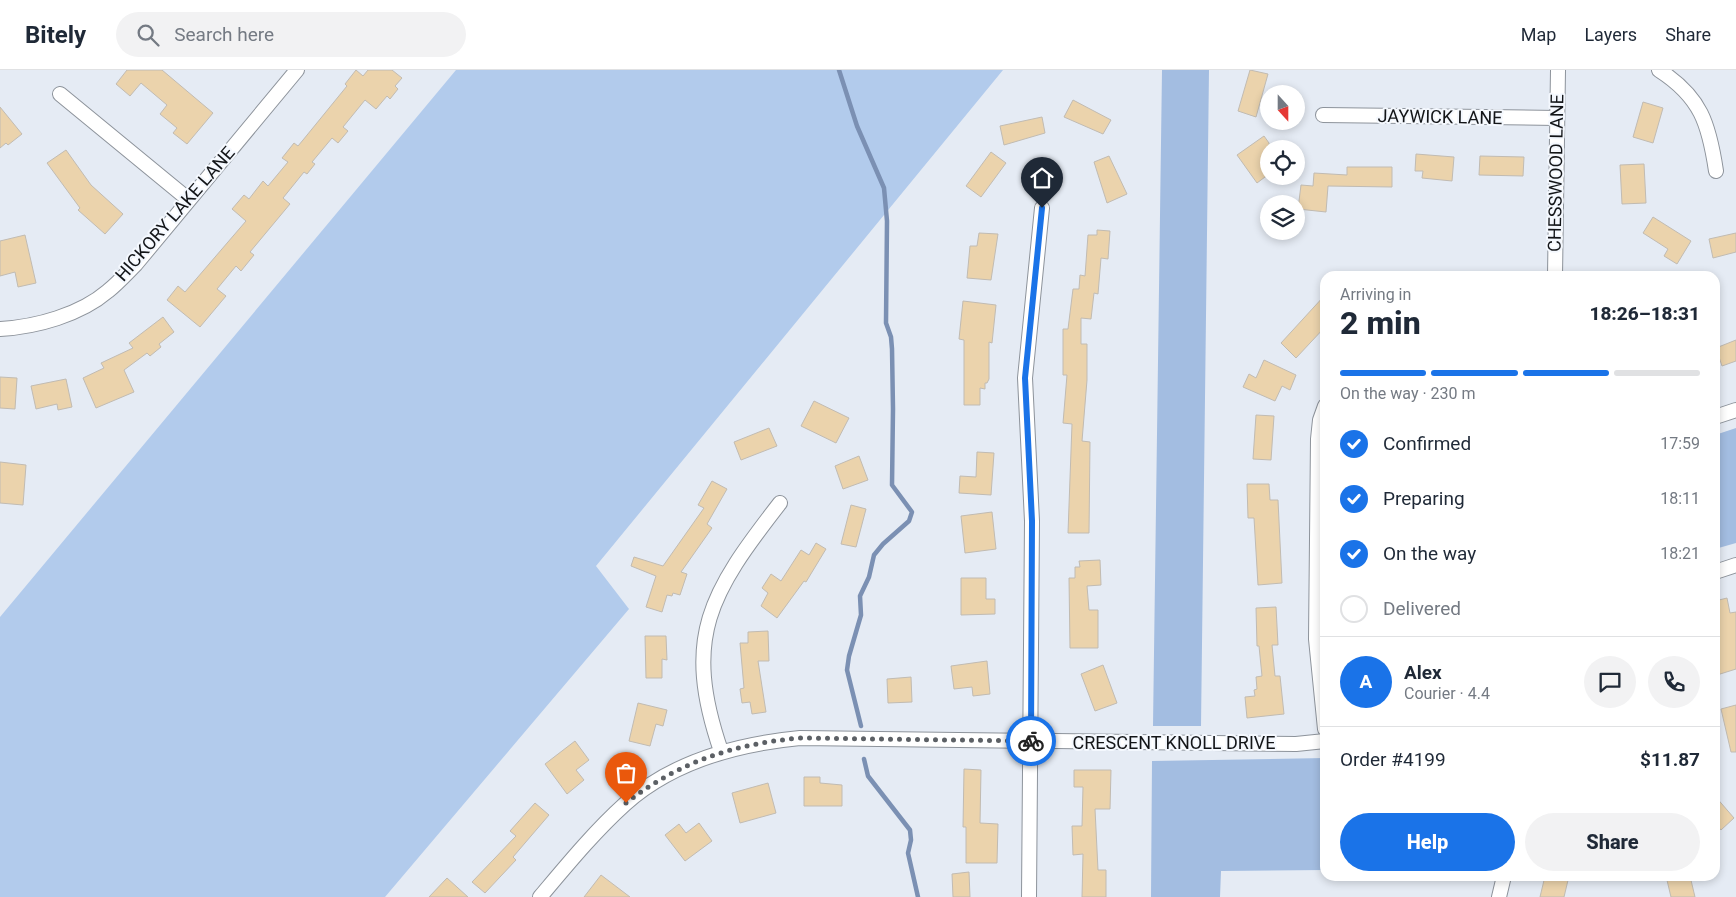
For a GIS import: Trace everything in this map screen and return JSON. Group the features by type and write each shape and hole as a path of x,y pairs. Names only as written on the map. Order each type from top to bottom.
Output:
{"street":[{"name":"HICKORY LAKE LANE","path":"0,329 52,319 74,311 106,292 136,264 297,70"},
{"name":"CHESSWOOD LANE","path":"1555,271 1558,70"},
{"path":"1659,70 1688,93 1705,118 1711,136 1716,171"},
{"path":"60,94 189,200"},
{"name":"JAYWICK LANE","path":"1323,115 1557,118"},
{"path":"1029,897 1032,521 1025,378 1042,208"},
{"path":"1720,415 1736,410"},
{"path":"1320,420 1318,439 1316,639 1320,679"},
{"path":"721,751 704,695 702,673 705,636 718,593 733,566 780,503"},
{"path":"1720,570 1736,565"},
{"name":"CRESCENT KNOLL DRIVE","path":"540,897 600,828 626,803 665,775 721,751 762,742 800,738 1296,744 1320,741"},
{"path":"1499,897 1503,881"}],"shaded area":[{"path":"456,70 1003,70 596,566 629,609 385,897 0,897 0,617"},
{"path":"1162,70 1209,70 1201,726 1153,726"},
{"path":"1736,428 1736,543 1720,548 1720,433"},
{"path":"1320,758 1320,870 1221,871 1220,897 1151,897 1152,761"}],"building":[{"path":"127,70 162,70 213,113 187,144 173,133 177,128 160,114 167,105 141,83 130,96 116,84"},
{"path":"356,70 363,76 368,70 392,70 402,78 395,86 398,89 390,99 387,96 376,109 365,100 343,127 348,131 338,143 332,138 312,162 315,164 307,174 304,172 283,198 290,204 250,252 254,255 241,271 236,266 217,289 226,296 200,327 167,300 178,286 185,292 246,221 232,209 244,195 249,199 263,181 268,186 288,162 282,158 294,143 298,146 347,86 345,84"},
{"path":"1250,70 1268,74 1265,85 1260,85 1260,103 1256,117 1238,111"},
{"path":"1073,100 1111,120 1103,134 1064,117"},
{"path":"1643,102 1663,108 1653,143 1633,137"},
{"path":"0,107 22,134 8,145 6,143 0,148"},
{"path":"1042,117 1045,133 1004,145 1000,126"},
{"path":"1264,136 1267,140 1260,140 1260,181 1257,183 1237,155"},
{"path":"66,150 91,185 123,214 105,234 78,210 80,208 47,163"},
{"path":"991,152 1006,163 981,197 966,186"},
{"path":"1416,154 1454,157 1452,181 1422,178 1423,171 1415,171"},
{"path":"1109,156 1127,194 1107,203 1094,162"},
{"path":"1480,156 1524,157 1523,176 1479,175"},
{"path":"1644,164 1646,203 1622,204 1620,165"},
{"path":"1347,167 1392,167 1392,187 1328,186 1326,212 1305,210 1305,195 1300,195 1301,185 1313,186 1314,173 1347,175"},
{"path":"1653,217 1691,241 1677,264 1664,256 1668,249 1643,233"},
{"path":"1097,230 1110,231 1108,259 1101,258 1098,294 1094,293 1091,319 1081,318 1081,344 1087,344 1087,380 1082,441 1090,442 1089,533 1068,533 1072,424 1063,423 1067,375 1063,375 1063,329 1068,329 1073,289 1079,289 1080,275 1085,276 1088,235 1097,235"},
{"path":"979,233 998,234 991,280 967,278 970,246 977,246"},
{"path":"1736,233 1736,252 1713,258 1709,239"},
{"path":"25,235 36,283 18,287 15,272 0,276 0,241"},
{"path":"1320,300 1320,332 1296,358 1281,343"},
{"path":"963,301 996,305 992,343 989,342 989,379 985,383 985,389 980,388 980,405 964,405 964,340 959,339"},
{"path":"163,317 174,332 159,344 161,347 150,356 147,353 124,370 134,392 96,408 83,378 104,368 101,363 133,348 129,343"},
{"path":"1736,340 1736,361 1722,366 1720,346"},
{"path":"1264,360 1296,375 1290,390 1282,386 1275,401 1243,387 1249,374 1256,378"},
{"path":"0,377 17,378 15,409 0,408"},
{"path":"66,379 72,407 58,410 57,404 36,409 31,386"},
{"path":"814,401 849,418 836,443 801,426"},
{"path":"1256,415 1274,416 1271,460 1253,459"},
{"path":"769,428 777,446 741,460 734,442"},
{"path":"977,452 994,453 991,495 959,493 960,476 976,477"},
{"path":"859,456 868,480 843,489 835,466"},
{"path":"0,462 26,465 23,505 0,503"},
{"path":"712,481 727,489 707,524 712,528 681,572 687,574 680,595 673,593 672,596 667,595 662,612 646,607 656,576 631,566 634,557 663,566 704,508 698,505"},
{"path":"1247,484 1269,484 1270,500 1278,500 1282,583 1258,585 1254,518 1248,518"},
{"path":"851,505 866,509 856,547 841,544"},
{"path":"992,512 996,549 965,553 961,516"},
{"path":"816,543 826,549 806,582 804,581 777,618 761,606 768,593 762,588 771,574 781,581 801,550 809,555"},
{"path":"1100,560 1101,585 1087,586 1089,610 1098,610 1098,648 1070,648 1069,578 1075,578 1075,567 1080,567 1079,561"},
{"path":"961,578 986,578 986,599 995,599 995,614 961,615"},
{"path":"1727,598 1730,613 1736,612 1736,669 1720,674 1720,600"},
{"path":"1276,607 1278,645 1272,645 1275,676 1280,676 1284,714 1247,718 1245,697 1255,696 1254,690 1257,689 1256,677 1262,676 1259,646 1257,646 1256,608"},
{"path":"768,631 769,661 758,661 766,712 752,714 750,702 742,703 740,689 744,688 740,643 748,643 748,632"},
{"path":"645,636 666,636 667,660 662,659 662,678 646,678"},
{"path":"987,661 990,694 973,696 972,687 954,689 951,666"},
{"path":"1103,665 1117,703 1095,711 1081,674"},
{"path":"911,677 912,702 888,703 887,679"},
{"path":"638,703 667,710 663,726 656,724 650,746 629,741"},
{"path":"1736,705 1736,752 1731,752 1721,709"},
{"path":"575,741 589,760 576,770 584,780 567,794 545,764"},
{"path":"964,769 981,770 980,823 998,824 997,863 966,863 966,827 963,827"},
{"path":"1074,770 1111,770 1110,809 1095,809 1098,870 1106,870 1106,897 1082,897 1083,854 1073,855 1072,826 1082,826 1083,787 1074,787"},
{"path":"804,777 820,777 820,783 842,785 842,806 804,806"},
{"path":"768,783 776,813 740,823 732,793"},
{"path":"1720,802 1734,818 1721,830 1720,829"},
{"path":"535,803 549,815 513,857 516,860 485,893 472,882 516,836 510,831"},
{"path":"699,823 712,841 685,861 665,835 679,824 686,833"},
{"path":"969,872 970,897 953,897 952,874"},
{"path":"601,875 630,897 584,897"},
{"path":"447,878 468,897 429,897"},
{"path":"1544,881 1568,881 1564,897 1540,897"},
{"path":"1667,881 1691,881 1695,897 1671,897"}],"waterway":[{"path":"839,70 857,126 884,188 887,221 886,323 891,337 892,349 892,485 912,512 909,521 883,544 874,555 869,577 860,596 861,615 849,656 847,670 861,726"},
{"path":"864,759 868,776 910,830 911,840 908,853 918,897"}],"way so far":[{"path":"626,803 644,788 665,775 721,751 762,742 800,738 1031,741"}],"route":[{"path":"1031,741 1032,521 1025,378 1036,250 1042,208"}]}
